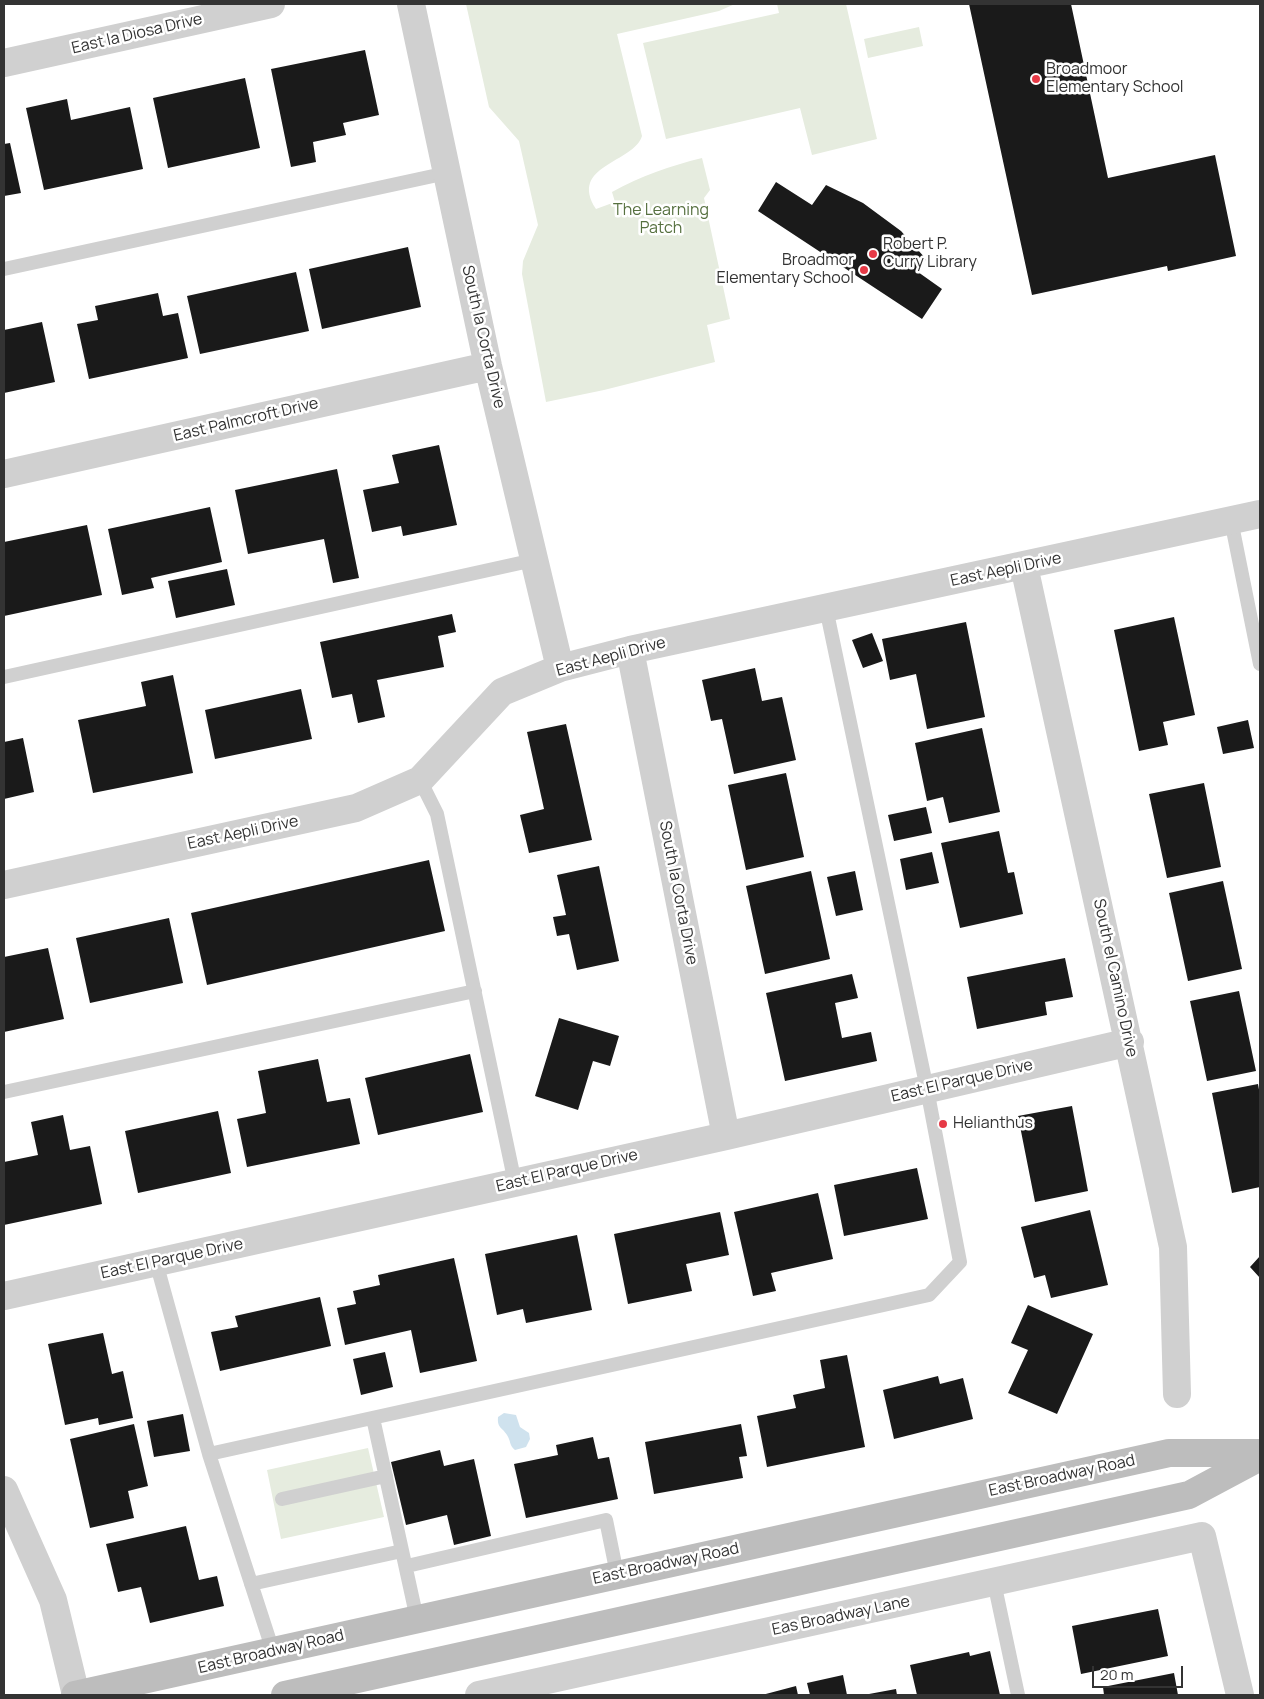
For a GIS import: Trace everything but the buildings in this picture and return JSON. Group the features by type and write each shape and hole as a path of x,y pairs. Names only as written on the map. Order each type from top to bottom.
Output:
{"main road":[{"name":"East Broadway Road","path":"75,1695 1169,1453 1260,1455"},
{"name":"East Broadway Road","path":"285,1695 1189,1495 1260,1455"}],"street":[{"name":"East la Diosa Drive","path":"4,63 271,4"},
{"name":"South la Corta Drive","path":"411,4 488,366 560,668"},
{"name":"East Palmcroft Drive","path":"4,474 488,366"},
{"name":"East Aepli Drive","path":"4,885 356,808 420,780 502,692 560,668 630,650 1260,514"},
{"name":"South el Camino Drive","path":"1024,566 1130,1042 1173,1247 1177,1394"},
{"name":"South la Corta Drive","path":"630,650 726,1136"},
{"name":"East El Parque Drive","path":"4,1296 726,1136 1130,1042"},
{"path":"4,1490 53,1600 75,1695"},
{"name":"Eas Broadway Lane","path":"479,1695 1202,1536 1240,1695"}],"lane":[{"path":"4,269 447,173"},
{"path":"1231,520 1260,664"},
{"path":"4,677 534,560"},
{"path":"209,1454 929,1295 960,1262 927,1089 826,608"},
{"path":"420,780 437,814 515,1183"},
{"path":"4,1092 474,991"},
{"path":"156,1262 209,1454 273,1651"},
{"path":"373,1418 402,1551 407,1566 417,1619"},
{"path":"282,1499 386,1476"},
{"path":"407,1566 606,1520 618,1574"},
{"path":"251,1584 402,1551"},
{"path":"994,1582 1018,1695"}],"green space":[{"name":"The Learning Patch","path":"466,4 735,4 719,11 617,34 642,136 637,145 596,174 590,183 590,194 596,209 615,202 612,192 623,186 656,172 702,158 710,190 704,198 730,319 707,325 715,362 604,390 546,402 522,274 523,261 538,225 519,141 489,107"},
{"path":"777,4 846,4 877,139 812,155 800,108 666,139 643,43 779,13"},
{"path":"919,27 923,46 868,58 864,39"},
{"path":"368,1448 384,1517 281,1539 267,1470"}],"water":[{"path":"504,1413 516,1415 520,1427 529,1433 530,1439 526,1447 515,1450 512,1446 498,1423 498,1417"}],"place":[{"name":"Broadmoor Elementary School","path":"1036,79"},
{"name":"Robert P. Curry Library","path":"873,254"},
{"name":"Broadmor Elementary School","path":"864,270"},
{"name":"Helianthus","path":"943,1124"}]}
